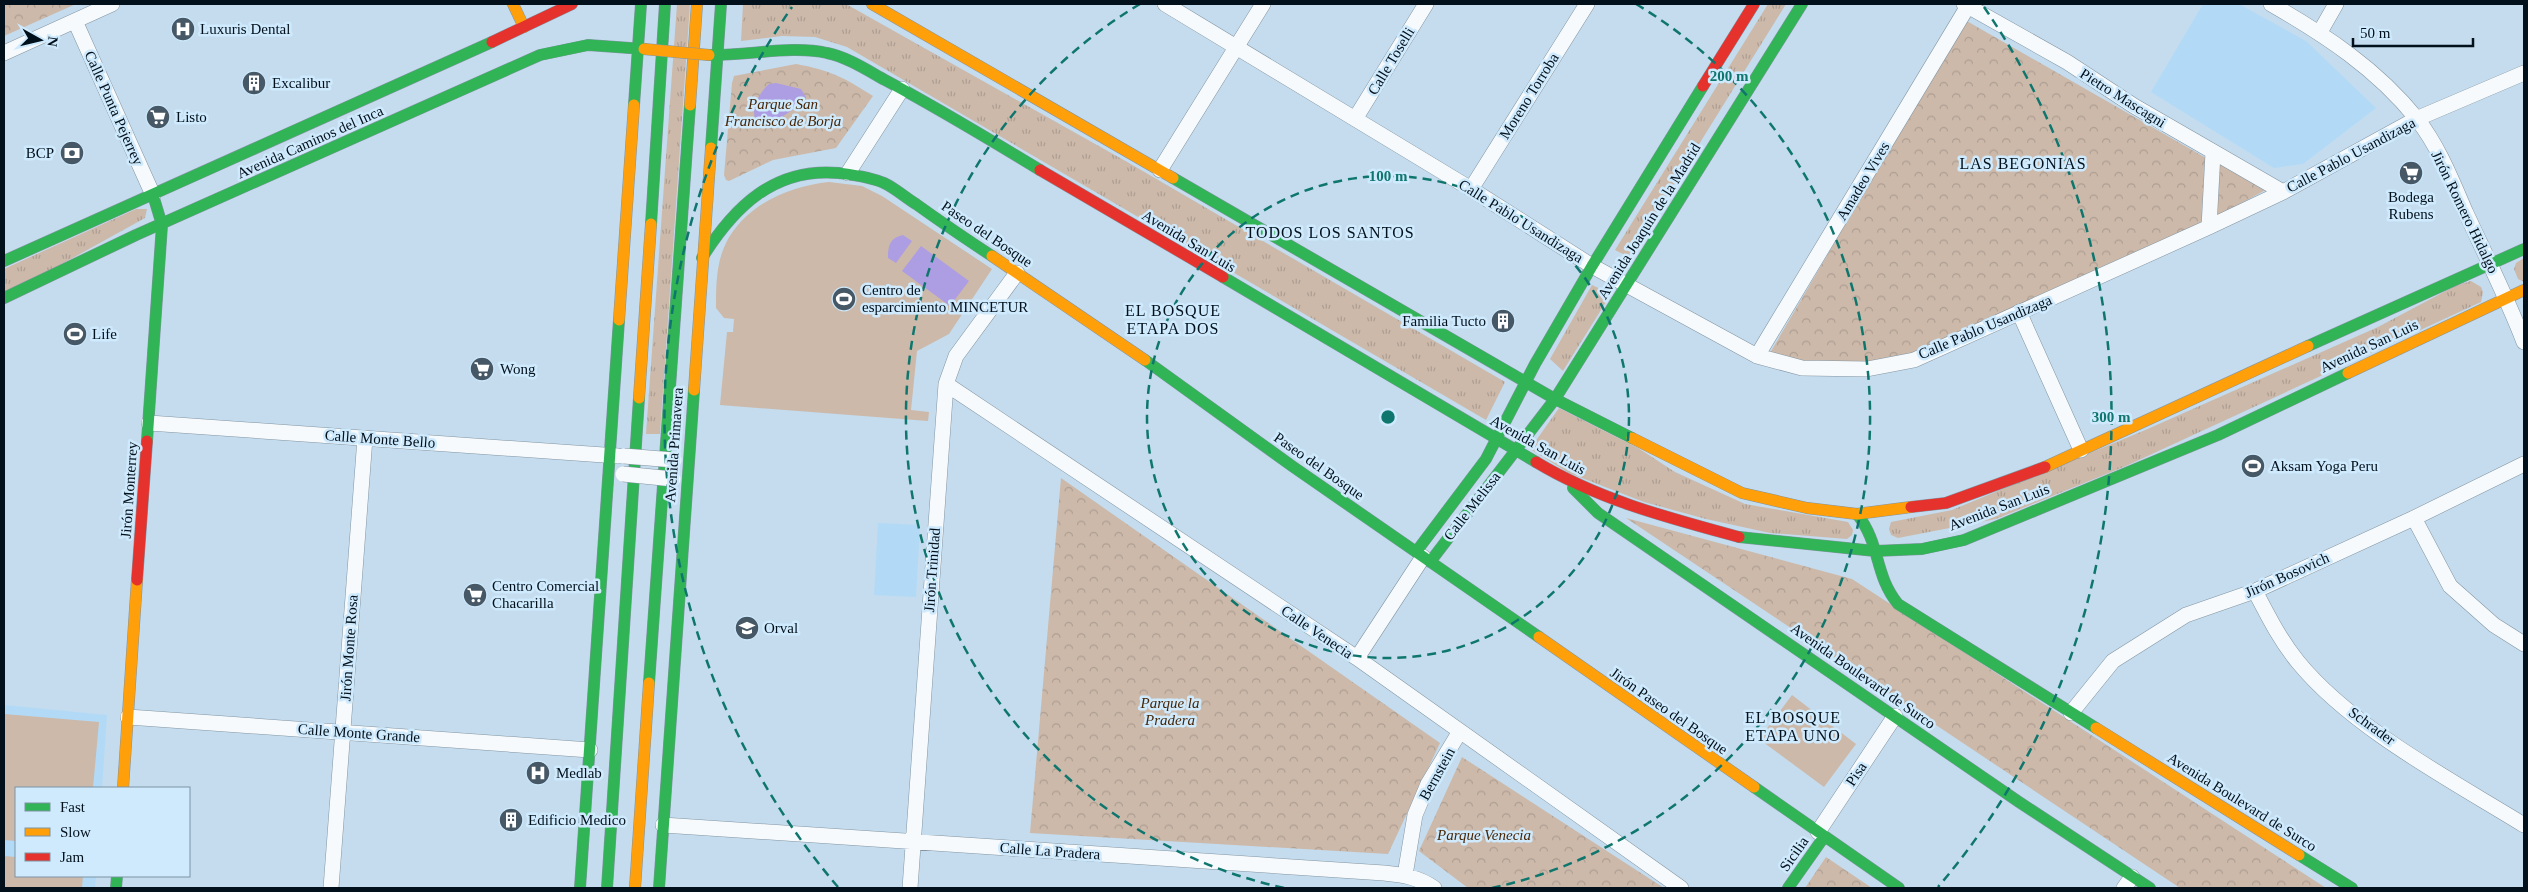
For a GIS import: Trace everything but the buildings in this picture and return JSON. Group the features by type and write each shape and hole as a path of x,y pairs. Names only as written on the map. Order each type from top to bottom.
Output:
{"main road":[{"path":"513,4 524,28"},
{"name":"Avenida Caminos del Inca","path":"4,261 524,28 572,4"},
{"path":"580,888 590,750 618,456 640,49 640,4"},
{"path":"607,888 664,4"},
{"name":"Avenida Primavera","path":"635,888 697,4"},
{"name":"Avenida Primavera","path":"659,888 679,479 702,258 713,55 721,4"},
{"name":"Avenida San Luis","path":"872,4 1555,399 1742,493 1807,508 1857,514 1904,510 1946,503 2028,475 2491,262 2524,249"},
{"name":"Avenida Joaquín de la Madrid","path":"1497,440 1526,381 1592,266 1754,4"},
{"name":"Avenida Joaquín de la Madrid","path":"1515,450 1555,399 1802,4"},
{"name":"Avenida Caminos del Inca","path":"4,298 136,234 162,225 540,55 588,45 640,49"},
{"name":"Avenida San Luis","path":"640,49 747,56 808,50 828,53 849,61 902,89 1566,480 1644,511 1745,539 1875,551 1922,549 1964,540 2218,435 2524,290"},
{"name":"Paseo del Bosque","path":"702,258 714,236 728,218 763,190 783,180 804,174 827,171 848,173 884,183 1163,372 1292,466 1423,557"},
{"name":"Jirón Monterrey","path":"123,787 162,225 153,194"},
{"name":"Calle Melissa","path":"1423,557 1497,440"},
{"name":"Calle Melissa","path":"1423,557 1515,450"},
{"name":"Avenida Boulevard de Surco","path":"1566,480 1598,513 1895,716 2128,883 2150,888"},
{"name":"Avenida Boulevard de Surco","path":"1857,514 1869,531 1875,551 1879,577 1887,592 1898,604 2352,888"},
{"name":"Jirón Paseo del Bosque","path":"1423,557 1899,888"},
{"name":"Sicilia","path":"1788,888 1821,834"}],"street":[{"path":"4,53 112,4"},
{"name":"Calle Pablo Usandizaga","path":"1164,4 1471,189 1592,266 1757,356 1802,368 1866,369 1914,360 2209,227 2283,192 2416,119 2524,73"},
{"path":"1160,170 1263,4"},
{"name":"Calle Toselli","path":"1355,119 1426,4"},
{"name":"Moreno Torroba","path":"1471,189 1587,4"},
{"name":"Jirón Romero Hidalgo","path":"2271,4 2320,32 2368,69 2416,119 2436,148 2507,297 2524,342"},
{"path":"2320,32 2336,4"},
{"name":"Pietro Mascagni","path":"1966,5 2067,62 2134,106 2283,192"},
{"name":"Amadeo Vives","path":"1757,356 1966,5"},
{"name":"Calle Punta Pejerrey","path":"75,21 153,194"},
{"path":"848,173 902,89"},
{"path":"2209,227 2213,153"},
{"name":"Jirón Trinidad","path":"910,888 946,384 956,356 1017,272"},
{"path":"2019,312 2081,450"},
{"name":"Calle Venecia","path":"946,384 1357,658 1459,733 1681,888"},
{"name":"Calle Monte Bello","path":"149,423 681,461"},
{"name":"Jirón Monte Rosa","path":"331,888 365,438"},
{"name":"Jirón Bosovich","path":"2071,713 2113,661 2186,615 2254,591 2414,518 2524,464"},
{"path":"616,474 679,479"},
{"path":"2414,518 2450,586 2494,625 2524,644"},
{"name":"Calle Melissa","path":"1357,658 1423,557"},
{"name":"Schrader","path":"2254,591 2276,632 2298,662 2325,690 2367,725 2524,826"},
{"name":"Pisa","path":"1821,834 1895,716"},
{"name":"Calle Monte Grande","path":"128,717 590,750"},
{"name":"Bernstein","path":"1406,875 1415,815 1428,784 1459,733"},
{"name":"Calle La Pradera","path":"663,825 1406,875 1434,888"}],"shaded area":[{"path":"2203,4 2239,4 2306,41 2376,108 2303,164 2274,168 2151,92"},
{"path":"776,83 801,89 806,97 804,106 794,109 771,124 758,123 754,113 756,102 769,84"},
{"path":"903,235 912,241 896,263 888,258 889,246 895,238"},
{"path":"921,246 969,281 950,306 902,271"},
{"path":"878,523 920,525 916,597 874,595"},
{"path":"4,705 107,715 102,787 15,787 15,877 96,877 95,888 4,888"}],"green space":[{"path":"4,4 76,4 4,36"},
{"path":"677,4 690,4 660,434 646,434"},
{"path":"743,4 846,4 1129,163 1505,382 1486,420 847,47 815,37 782,36 741,41"},
{"path":"1768,4 1786,4 1629,257 1615,250"},
{"path":"1965,20 2206,158 2203,224 1915,353 1867,363 1802,364 1770,353"},
{"name":"Parque San Francisco de Borja","path":"796,64 837,76 873,96 836,148 773,160 729,181 726,180 724,175 734,76"},
{"path":"2215,162 2269,188 2213,219"},
{"name":"Centro de esparcimiento MINCETUR","path":"829,182 862,186 882,196 992,269 949,334 917,351 911,410 929,412 928,421 720,405 727,332 733,332 734,319 724,318 716,308 718,267 726,243 744,218 756,208 784,193 814,184"},
{"path":"136,209 147,209 145,218 4,296 4,269"},
{"path":"2524,258 2524,282 2518,279 2514,269 2516,263"},
{"path":"2471,281 2481,287 2483,292 2481,302 2126,466 1996,519 1898,538 1891,535 1889,529 1891,522 1952,510 2143,431 2378,327 2455,286"},
{"path":"1592,285 1611,294 1563,371 1550,359"},
{"path":"1559,408 1638,448 1675,472 1745,504 1848,522 1853,530 1852,535 1847,539 1770,533 1706,519 1644,502 1569,473 1530,449"},
{"name":"Parque la Pradera","path":"1061,478 1440,743 1388,854 1030,833"},
{"path":"1626,518 1852,579 2326,888 2180,888"},
{"path":"1792,695 1856,744 1824,787 1759,739"},
{"path":"4,714 99,722 93,787 15,787 15,841 4,840"},
{"name":"Parque Venecia","path":"1462,757 1664,888 1468,888 1419,851"},
{"path":"4,856 15,857 15,877 83,877 82,888 4,888"},
{"path":"1826,857 1872,888 1805,888"}],"traffic: fast":[{"path":"634,105 641,4"},
{"path":"651,224 665,4"},
{"path":"711,148 721,4"},
{"path":"1430,562 1555,399 1802,4"},
{"path":"4,261 492,42"},
{"path":"4,298 136,235 540,55 588,45 644,49"},
{"path":"709,55 784,50 813,51 834,55 857,64 983,135 1040,170"},
{"path":"1416,552 1486,459 1535,364 1592,266 1703,86"},
{"path":"649,683 690,105"},
{"path":"702,258 728,222 758,194 776,184 795,177 816,173 839,173 884,183 992,256"},
{"path":"1173,178 1555,399 1632,438"},
{"path":"147,441 162,225 153,195"},
{"path":"2308,346 2524,249"},
{"path":"1223,277 1536,462"},
{"path":"580,888 619,320"},
{"path":"1145,360 1292,466 1539,637"},
{"path":"1739,537 1875,551 1922,549 1964,540 2218,435 2348,373"},
{"path":"659,888 694,390"},
{"path":"607,888 639,398"},
{"path":"1573,488 1598,513 2019,802 2150,888"},
{"path":"1857,514 1865,525 1885,582 1898,604 2096,728"},
{"path":"1754,787 1899,888"},
{"path":"1788,888 1824,837"},
{"path":"2299,855 2352,888"},
{"path":"116,888 117,877"}],"traffic: slow":[{"path":"513,4 524,27"},
{"path":"690,105 697,4"},
{"path":"872,4 1173,178"},
{"path":"644,49 709,55"},
{"path":"619,320 634,105"},
{"path":"694,390 711,148"},
{"path":"639,398 651,224"},
{"path":"992,256 1145,360"},
{"path":"2348,373 2524,290"},
{"path":"2045,467 2308,346"},
{"path":"1632,438 1742,493 1807,508 1857,514 1911,507"},
{"path":"123,787 137,580"},
{"path":"1539,637 1754,787"},
{"path":"635,888 649,683"},
{"path":"2096,728 2299,855"}],"traffic: jam":[{"path":"492,42 572,4"},
{"path":"1703,86 1754,4"},
{"path":"1040,170 1223,277"},
{"path":"137,580 147,441"},
{"path":"1536,462 1584,487 1635,507 1739,537"},
{"path":"1911,507 1946,503 2045,467"}],"place":[{"name":"Luxuris Dental","path":"183,29"},
{"name":"Excalibur","path":"254,83"},
{"name":"Listo","path":"158,117"},
{"name":"BCP","path":"72,153"},
{"name":"Bodega Rubens","path":"2411,173"},
{"name":"Centro de esparcimiento MINCETUR","path":"844,299"},
{"name":"Familia Tucto","path":"1503,321"},
{"name":"Life","path":"75,334"},
{"name":"Wong","path":"482,369"},
{"name":"Aksam Yoga Peru","path":"2253,466"},
{"name":"Centro Comercial Chacarilla","path":"475,595"},
{"name":"Orval","path":"747,628"},
{"name":"Medlab","path":"538,773"},
{"name":"Edificio Medico","path":"511,820"}],"district":[{"name":"LAS BEGONIAS","path":"2023,163"},
{"name":"TODOS LOS SANTOS","path":"1330,232"},
{"name":"EL BOSQUE ETAPA DOS","path":"1173,319"},
{"name":"EL BOSQUE ETAPA UNO","path":"1793,726"}]}
